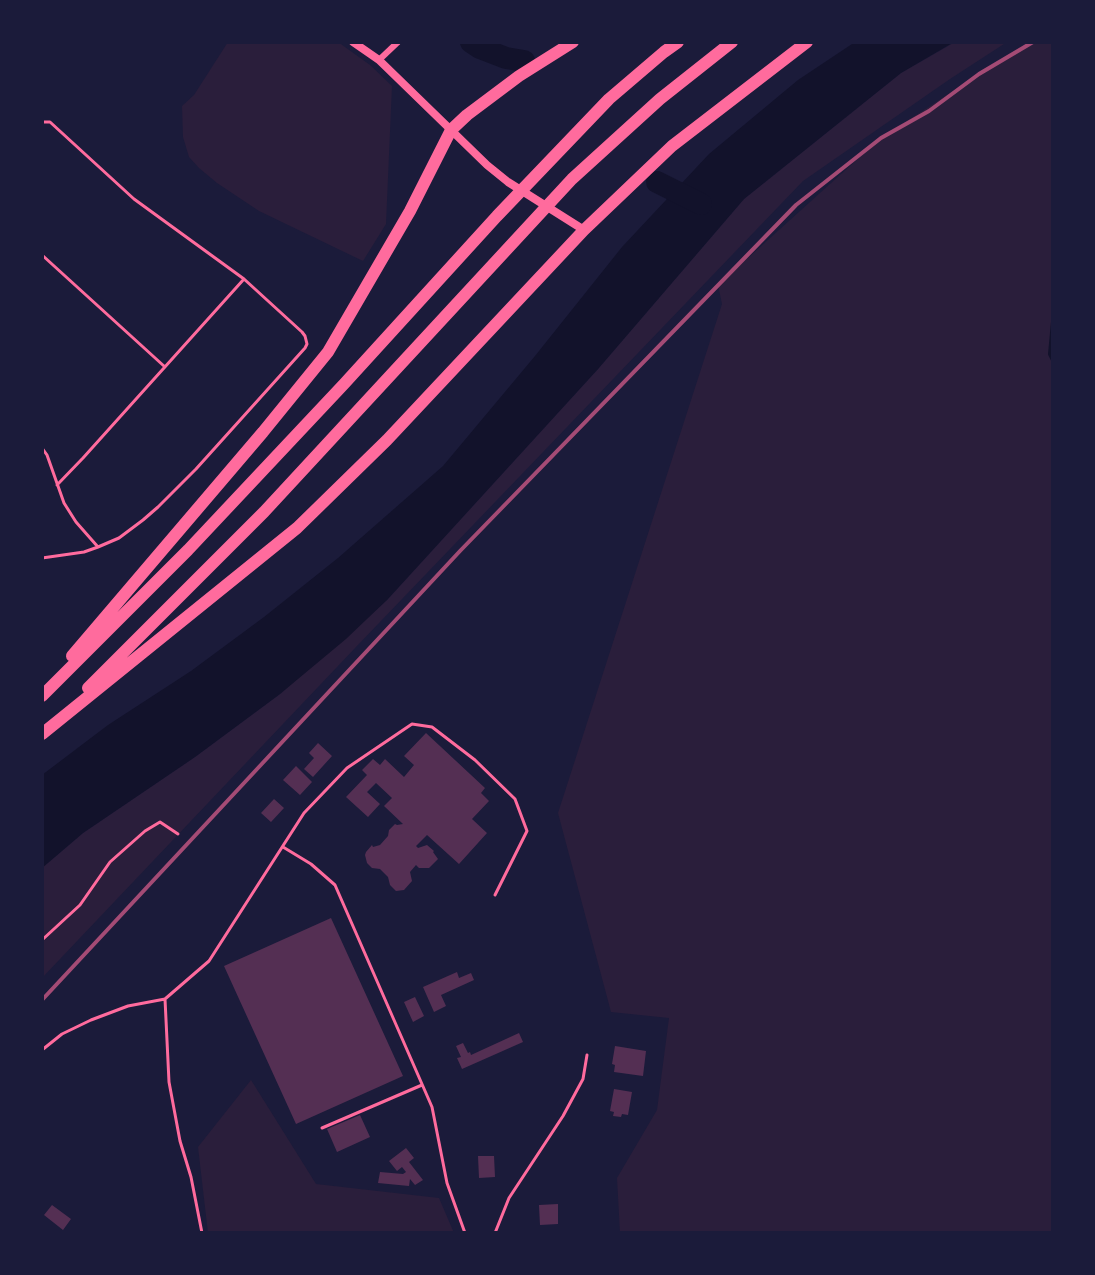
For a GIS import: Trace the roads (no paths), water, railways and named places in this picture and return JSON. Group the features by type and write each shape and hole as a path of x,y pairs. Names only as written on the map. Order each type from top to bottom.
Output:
{"highway":[{"path":"42,691 263,432 327,352 410,211 451,130 519,76 573,42"},
{"path":"42,696 205,532 497,216 609,99 678,42"},
{"path":"42,734 264,512 572,179 660,99 732,42"},
{"path":"42,734 297,528 387,440 584,231 672,146 807,42"}],"street":[{"path":"353,42 379,60 487,165 508,182 584,231"},
{"path":"379,60 398,42"}],"lane":[{"path":"42,122 50,122 134,198 244,279 305,336 307,344 196,469 158,507 119,538 84,552 42,558"},
{"path":"42,255 165,367"},
{"path":"57,485 244,279"},
{"path":"42,448 64,503 76,522 98,547"},
{"path":"42,1050 62,1034 91,1020 128,1006 165,999 209,961 304,813 347,768 412,724 432,727 475,760 515,799 526,831 495,895"},
{"path":"42,940 80,905 110,862 145,831 160,822 178,834"},
{"path":"283,847 311,864 335,885 432,1107 447,1183 465,1233"},
{"path":"165,999 169,1083 202,1233"},
{"path":"495,1233 509,1198 563,1116 583,1079 587,1055"},
{"path":"322,1128 422,1085"}],"waterway":[{"path":"471,42 506,58 524,61"},
{"path":"657,182 701,204"},
{"path":"1053,322 1050,354 1053,360"}],"railway":[{"path":"42,1000 460,551 796,205 881,138 929,111 979,74 1033,42"}]}
